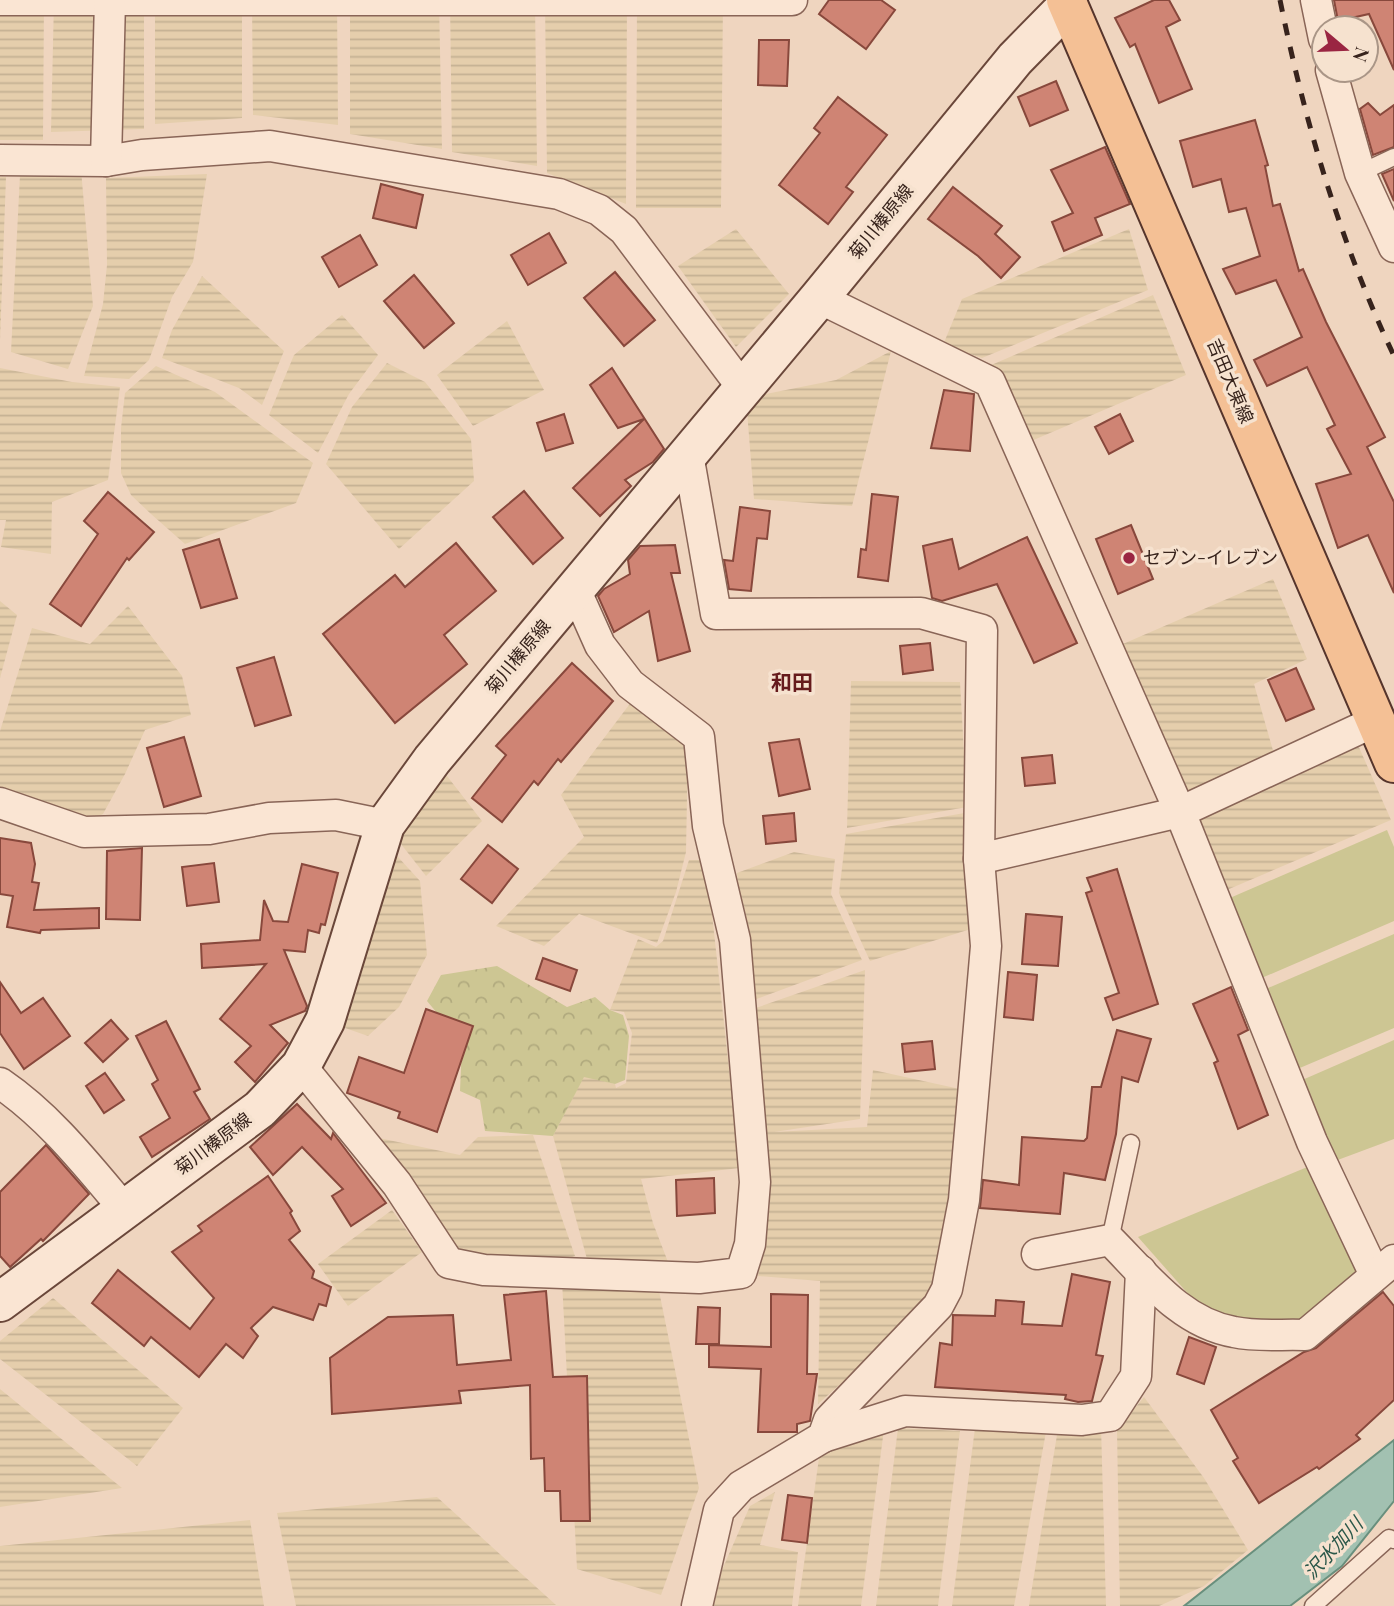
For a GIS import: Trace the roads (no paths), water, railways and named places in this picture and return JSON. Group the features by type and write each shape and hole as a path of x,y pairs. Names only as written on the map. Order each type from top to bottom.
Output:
{"main road":[{"name":"菊川榛原線","path":"0,1302 260,1109 301,1066 325,1021 385,825 432,760 742,387 820,298 1015,59 1067,3"},
{"name":"吉田大東線","path":"1067,3 1394,762"}],"street":[{"path":"0,0 792,0"},
{"path":"106,161 110,1"},
{"path":"1335,84 1360,173 1394,247"},
{"path":"0,160 106,161 142,155 270,146 559,194 599,210 624,230 742,387"},
{"path":"820,298 990,382 1180,812 1312,1142 1384,1268 1305,1335 1237,1333 1212,1327 1176,1306 1110,1240 1037,1254"},
{"path":"688,454 716,614 920,613 982,630 979,859 986,946 964,1200 947,1289 939,1306 829,1420 823,1437"},
{"path":"301,1066 397,1184 449,1263 484,1270 699,1278 741,1273 750,1244 755,1182 735,940 708,826 699,737 630,684 600,645 575,589"},
{"path":"979,859 1180,812 1376,720"},
{"path":"0,803 84,832 209,829 269,818 336,815 385,825"},
{"path":"0,1083 23,1099 56,1130 126,1211"},
{"path":"697,1606 719,1510 741,1486 823,1437 905,1411 1082,1420 1110,1416 1136,1376 1141,1271"}],"lane":[{"path":"1360,173 1394,157"},
{"path":"1110,1240 1131,1143"},
{"path":"1313,1606 1389,1538 1394,1540"}],"water":[{"name":"沢水加川","path":"1394,1440 1394,1501 1342,1566 1290,1606 1184,1606"}],"railway":[{"path":"1280,0 1326,181 1357,270 1394,356"}],"place":[{"name":"セブン-イレブン","path":"1129,558"}],"district":[{"name":"和田","path":"792,683"}]}
